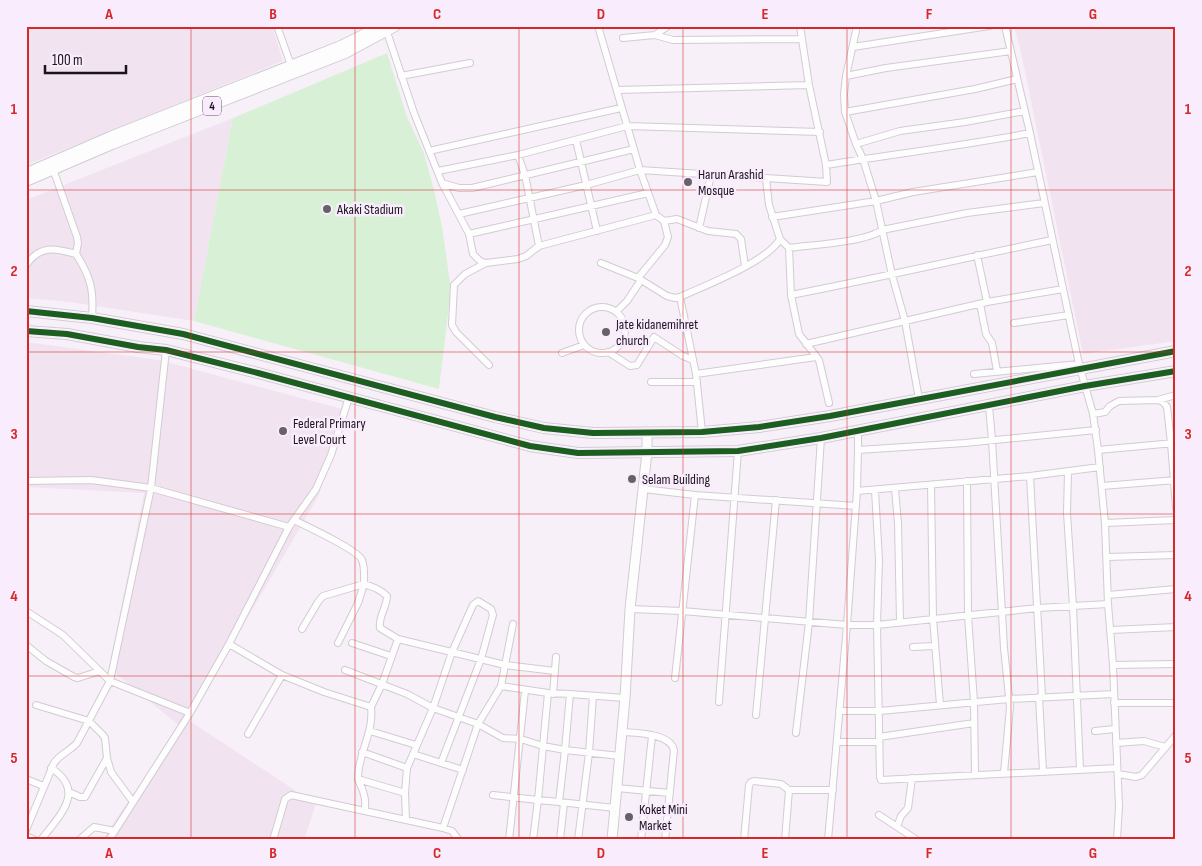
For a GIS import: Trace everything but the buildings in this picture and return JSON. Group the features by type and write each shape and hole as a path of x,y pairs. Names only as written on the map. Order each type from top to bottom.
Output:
{"main road":[{"path":"26,173 110,137 293,70 341,46 388,28"},
{"name":"4","path":"26,181 293,70"},
{"path":"26,311 92,318 183,334 495,417 544,428 593,433 702,432 759,427 919,400 1080,367 1176,351"},
{"path":"26,331 67,334 138,347 166,350 530,446 578,452 738,451 821,438 1085,386 1176,371"}],"street":[{"path":"277,26 293,70"},
{"path":"598,26 640,170 656,215 664,221 668,242 640,279 627,301 617,311"},
{"path":"655,35 668,26"},
{"path":"459,214 529,199 640,170 827,182 826,165 809,85 800,26"},
{"path":"857,26 846,76 844,112 863,159 876,201 892,275 905,321 919,400"},
{"path":"853,47 989,26"},
{"path":"1005,26 1080,367 1096,430 1105,523 1108,604 1113,665 1119,806 1117,840"},
{"path":"388,28 401,76 442,184 469,234 473,254 480,261 486,263"},
{"path":"623,38 655,35 673,40 801,39"},
{"path":"846,76 886,68 1011,52"},
{"path":"401,76 470,62"},
{"path":"844,112 1018,80"},
{"path":"617,90 809,85"},
{"path":"429,151 621,108"},
{"path":"856,144 900,131 1025,112"},
{"path":"438,171 518,155 627,126 820,132"},
{"path":"826,165 913,151 980,143 1030,133"},
{"path":"576,140 597,231"},
{"path":"442,184 459,188 472,188 634,149"},
{"path":"518,155 525,176 539,246"},
{"path":"53,169 77,237 76,254 85,270 93,295 92,318"},
{"path":"772,217 876,201 913,192 1038,172"},
{"path":"699,228 711,175"},
{"path":"766,179 768,206 780,239 789,248 791,295 799,334 821,366 829,403"},
{"path":"469,234 648,194"},
{"path":"789,248 860,238 882,230 967,213 1044,203"},
{"path":"489,365 456,332 452,325 454,285 465,274 486,263 518,259 526,256 539,246 656,215"},
{"path":"664,221 672,219 682,220 708,231 740,236 745,266"},
{"path":"601,263 640,279 667,296 675,298 760,260 773,249 780,239"},
{"path":"791,295 1052,240"},
{"path":"26,265 39,252 49,249 76,254"},
{"path":"976,256 987,302"},
{"path":"806,344 987,302 1063,289"},
{"path":"680,297 694,360 702,432"},
{"path":"980,304 986,334 992,342 997,371"},
{"path":"601,306 617,311 625,326 625,334 622,342 616,349 599,353 584,345 580,338 579,329 585,314 601,306"},
{"path":"1014,323 1069,316"},
{"path":"608,352 630,366 634,366 637,365 654,337 683,356 694,360"},
{"path":"562,353 584,345"},
{"path":"26,830 51,768 58,757 77,743 110,681 151,488 166,350"},
{"path":"696,374 816,357"},
{"path":"974,374 1080,367"},
{"path":"651,382 697,382"},
{"path":"1093,414 1105,412 1110,406 1119,401 1158,400 1176,395"},
{"path":"109,840 190,713 229,644 289,527 316,489 325,472 349,397"},
{"path":"1158,400 1167,407 1174,443 1176,508"},
{"path":"989,406 1010,708 1004,773"},
{"path":"858,450 890,449 1096,430"},
{"path":"828,840 856,506 858,431"},
{"path":"612,840 625,698 630,609 647,452 647,433"},
{"path":"796,733 809,622 815,504 821,438"},
{"path":"1098,450 1174,443"},
{"path":"719,702 724,615 738,451"},
{"path":"857,491 895,489 1100,468"},
{"path":"1068,472 1066,505 1073,606 1080,770"},
{"path":"1030,476 1038,608 1043,771"},
{"path":"26,481 91,480 151,488 289,527"},
{"path":"1102,486 1174,480"},
{"path":"967,481 968,616 974,702 975,774"},
{"path":"931,485 934,646 940,705"},
{"path":"643,489 695,495 856,506"},
{"path":"895,489 898,523 900,621"},
{"path":"875,490 879,560 877,625 881,780 1080,770 1118,771 1140,776 1176,735"},
{"path":"676,678 695,495"},
{"path":"756,715 776,500"},
{"path":"294,520 359,556 364,568 364,584 358,603 338,644"},
{"path":"1105,523 1176,520"},
{"path":"1107,557 1176,555"},
{"path":"302,629 323,596 364,584 377,588 387,596 379,623 380,628 398,639 505,665 555,671"},
{"path":"1108,594 1176,589"},
{"path":"406,820 405,793 407,768 433,708 452,652 473,605 478,601 494,612 480,659 441,763"},
{"path":"630,609 682,611 847,625 877,625 900,621 1038,608 1108,604"},
{"path":"26,611 64,635 110,681 190,713"},
{"path":"443,828 478,724 501,686 513,624"},
{"path":"1111,630 1176,627"},
{"path":"365,811 364,795 358,779 362,752 370,731 371,707 382,684 398,639"},
{"path":"229,644 282,675 324,692 371,707"},
{"path":"352,644 391,656"},
{"path":"26,645 46,661 74,677 78,678 100,671"},
{"path":"913,647 934,646"},
{"path":"534,840 543,746 556,657"},
{"path":"1113,665 1176,664"},
{"path":"345,670 407,694 433,708 478,724 503,738 565,750 620,756"},
{"path":"248,734 282,675"},
{"path":"501,686 550,694 625,698"},
{"path":"509,840 525,691"},
{"path":"560,840 561,803 570,694"},
{"path":"840,711 880,711 1009,699 1114,694"},
{"path":"578,840 589,753 593,696"},
{"path":"1114,703 1176,703"},
{"path":"36,705 89,721 105,738 107,758 111,772 133,802"},
{"path":"837,742 879,739 974,723"},
{"path":"1095,732 1115,729"},
{"path":"370,731 416,745"},
{"path":"622,732 652,736 666,740 673,745 665,840"},
{"path":"641,840 652,736"},
{"path":"1116,743 1144,741 1165,747"},
{"path":"362,752 407,768"},
{"path":"413,754 463,770"},
{"path":"51,768 64,778 70,792 80,798 85,797 107,758"},
{"path":"897,827 901,816 908,808 912,778"},
{"path":"26,779 43,786"},
{"path":"358,779 405,793"},
{"path":"744,840 749,785 751,782 781,784 789,790 833,790"},
{"path":"617,788 670,793"},
{"path":"785,840 789,790"},
{"path":"41,840 67,804 70,792"},
{"path":"273,840 285,799 290,795 443,828 452,831 459,840"},
{"path":"493,795 582,806 615,808"},
{"path":"879,815 917,840"},
{"path":"79,840 94,827 115,831"},
{"path":"26,836 35,840"}],"shaded area":[{"path":"26,26 272,26 283,61 26,165"},
{"path":"1014,26 1176,26 1176,341 1083,354"},
{"path":"233,118 194,321 70,302 26,298 26,200"},
{"path":"26,342 159,360 342,409 319,495 188,720 316,804 304,840 103,840 181,727 109,668 144,493 26,487"}],"green space":[{"name":"Akaki Stadium","path":"387,53 407,117 424,153 442,227 451,289 439,389 194,321 233,118"}],"cycle path":[{"path":"26,311 92,318 183,334 495,417 544,428 593,433 702,432 759,427 830,416 1176,351"},
{"path":"26,331 67,334 138,347 166,350 530,446 578,453 738,451 821,438 1085,386 1176,371"}],"place":[{"name":"Harun Arashid Mosque","path":"688,182"},
{"name":"Akaki Stadium","path":"327,209"},
{"name":"Jate kidanemihret church","path":"606,332"},
{"name":"Federal Primary Level Court","path":"283,431"},
{"name":"Selam Building","path":"632,479"},
{"name":"Koket Mini Market","path":"629,817"}]}
